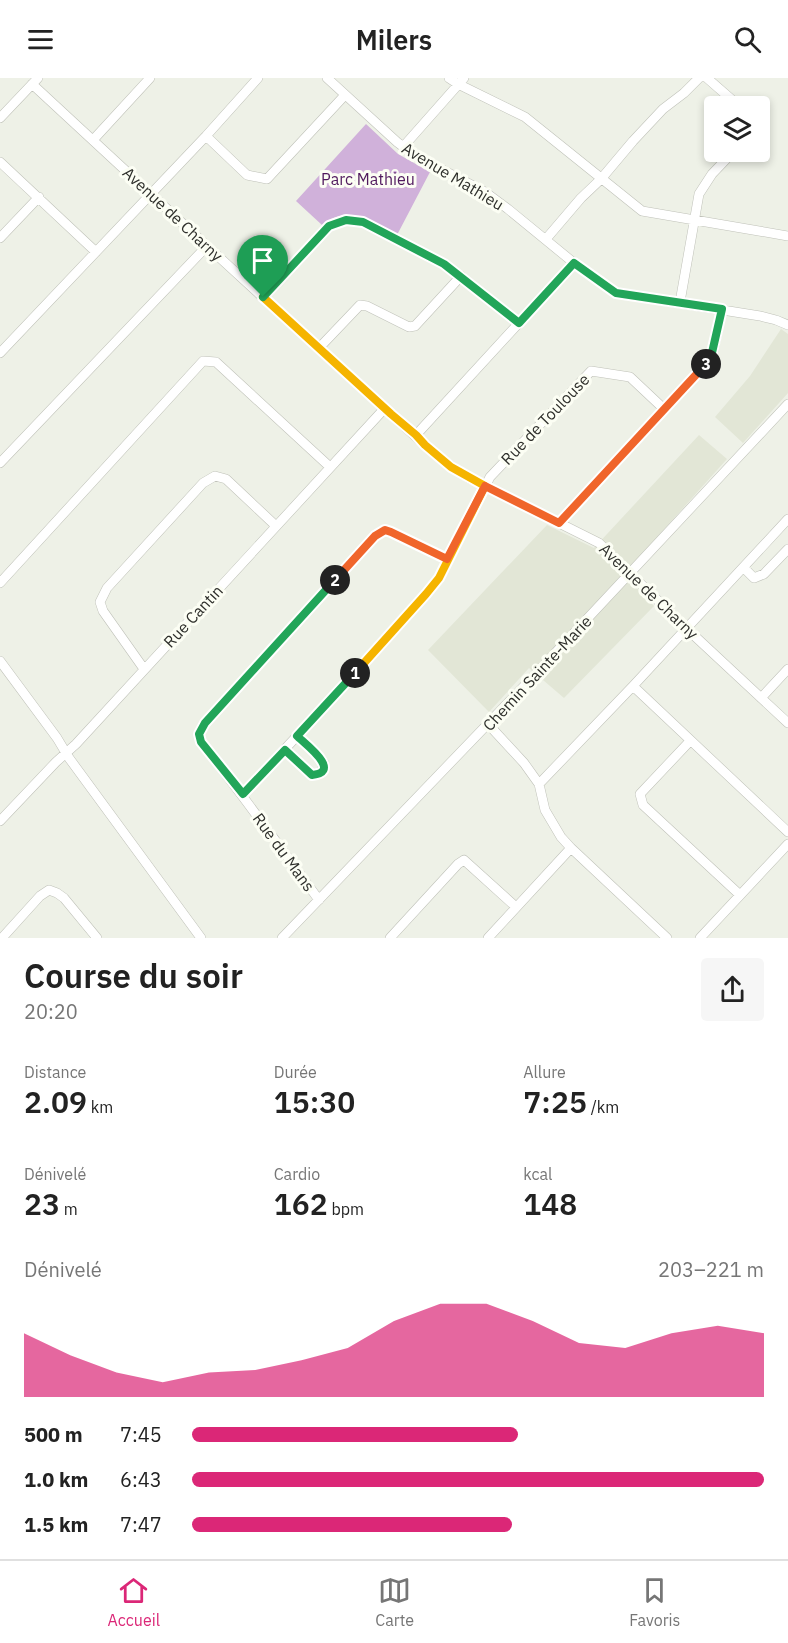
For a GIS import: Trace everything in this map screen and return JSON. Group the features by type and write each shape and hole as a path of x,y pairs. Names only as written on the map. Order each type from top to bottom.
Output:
{"street":[{"path":"93,140 150,78"},
{"path":"0,353 151,195 258,78"},
{"name":"Avenue Mathieu","path":"327,78 403,147 418,158 485,192 574,263 616,293 722,309 776,320 788,325"},
{"path":"449,78 461,81 525,117 642,211 788,236"},
{"path":"546,239 663,109 699,78"},
{"path":"707,78 728,96"},
{"path":"0,118 35,81"},
{"name":"Avenue de Charny","path":"35,81 151,195 425,445 451,467 599,543 788,723"},
{"path":"403,147 461,81"},
{"path":"206,136 248,175 267,179 345,95"},
{"path":"0,162 96,252"},
{"path":"680,302 699,194 712,174 723,162"},
{"path":"0,238 39,197"},
{"path":"263,297 329,226 346,220 363,222 444,264 519,323"},
{"path":"0,463 207,246"},
{"path":"416,435 574,263"},
{"path":"319,348 360,305 367,306 409,327 415,326 461,276"},
{"path":"559,523 711,357 722,309"},
{"path":"0,584 203,361 216,362 330,467"},
{"name":"Rue de Toulouse","path":"243,794 426,594 439,578 490,477 591,370 630,377 664,409"},
{"name":"Chemin Sainte-Marie","path":"282,938 632,573 788,404"},
{"name":"Rue Cantin","path":"0,821 66,753 385,408"},
{"path":"144,669 103,611 100,602 107,588 203,483 215,476 226,479 276,526"},
{"path":"539,784 788,519"},
{"name":"Rue du Mans","path":"319,900 260,821 243,794 201,742 199,734 205,723 375,536 385,530 447,559"},
{"path":"744,568 754,578 764,574 788,549"},
{"path":"0,661 201,938"},
{"path":"761,698 788,669"},
{"path":"633,686 788,832"},
{"path":"488,724 524,763 539,784 545,810 561,837 667,938"},
{"path":"285,750 312,775 321,772 324,767 322,759 297,736"},
{"path":"690,741 640,794 641,801 740,895"},
{"path":"700,938 788,844"},
{"path":"488,938 571,848"},
{"path":"390,938 464,860 516,907"},
{"path":"2,938 40,896 49,890 64,898 97,938"}],"shaded area":[{"path":"781,329 788,334 788,393 743,443 715,417 750,376"},
{"path":"699,435 727,459 624,574 654,606 564,698 529,668 489,712 428,650 547,525 594,548"}],"green space":[{"name":"Parc Mathieu","path":"366,124 398,154 430,172 397,235 360,217 341,216 322,225 296,201"}],"route":[{"path":"263,297 329,226 346,220 363,222 444,264 519,323 574,263 616,293 722,309 711,357 559,523 485,486 447,559 385,530 375,536 205,723 199,734 201,742 243,794 285,750 312,775 321,772 324,767 322,759 297,736 439,578 485,486 451,467 425,445 263,297"}]}
